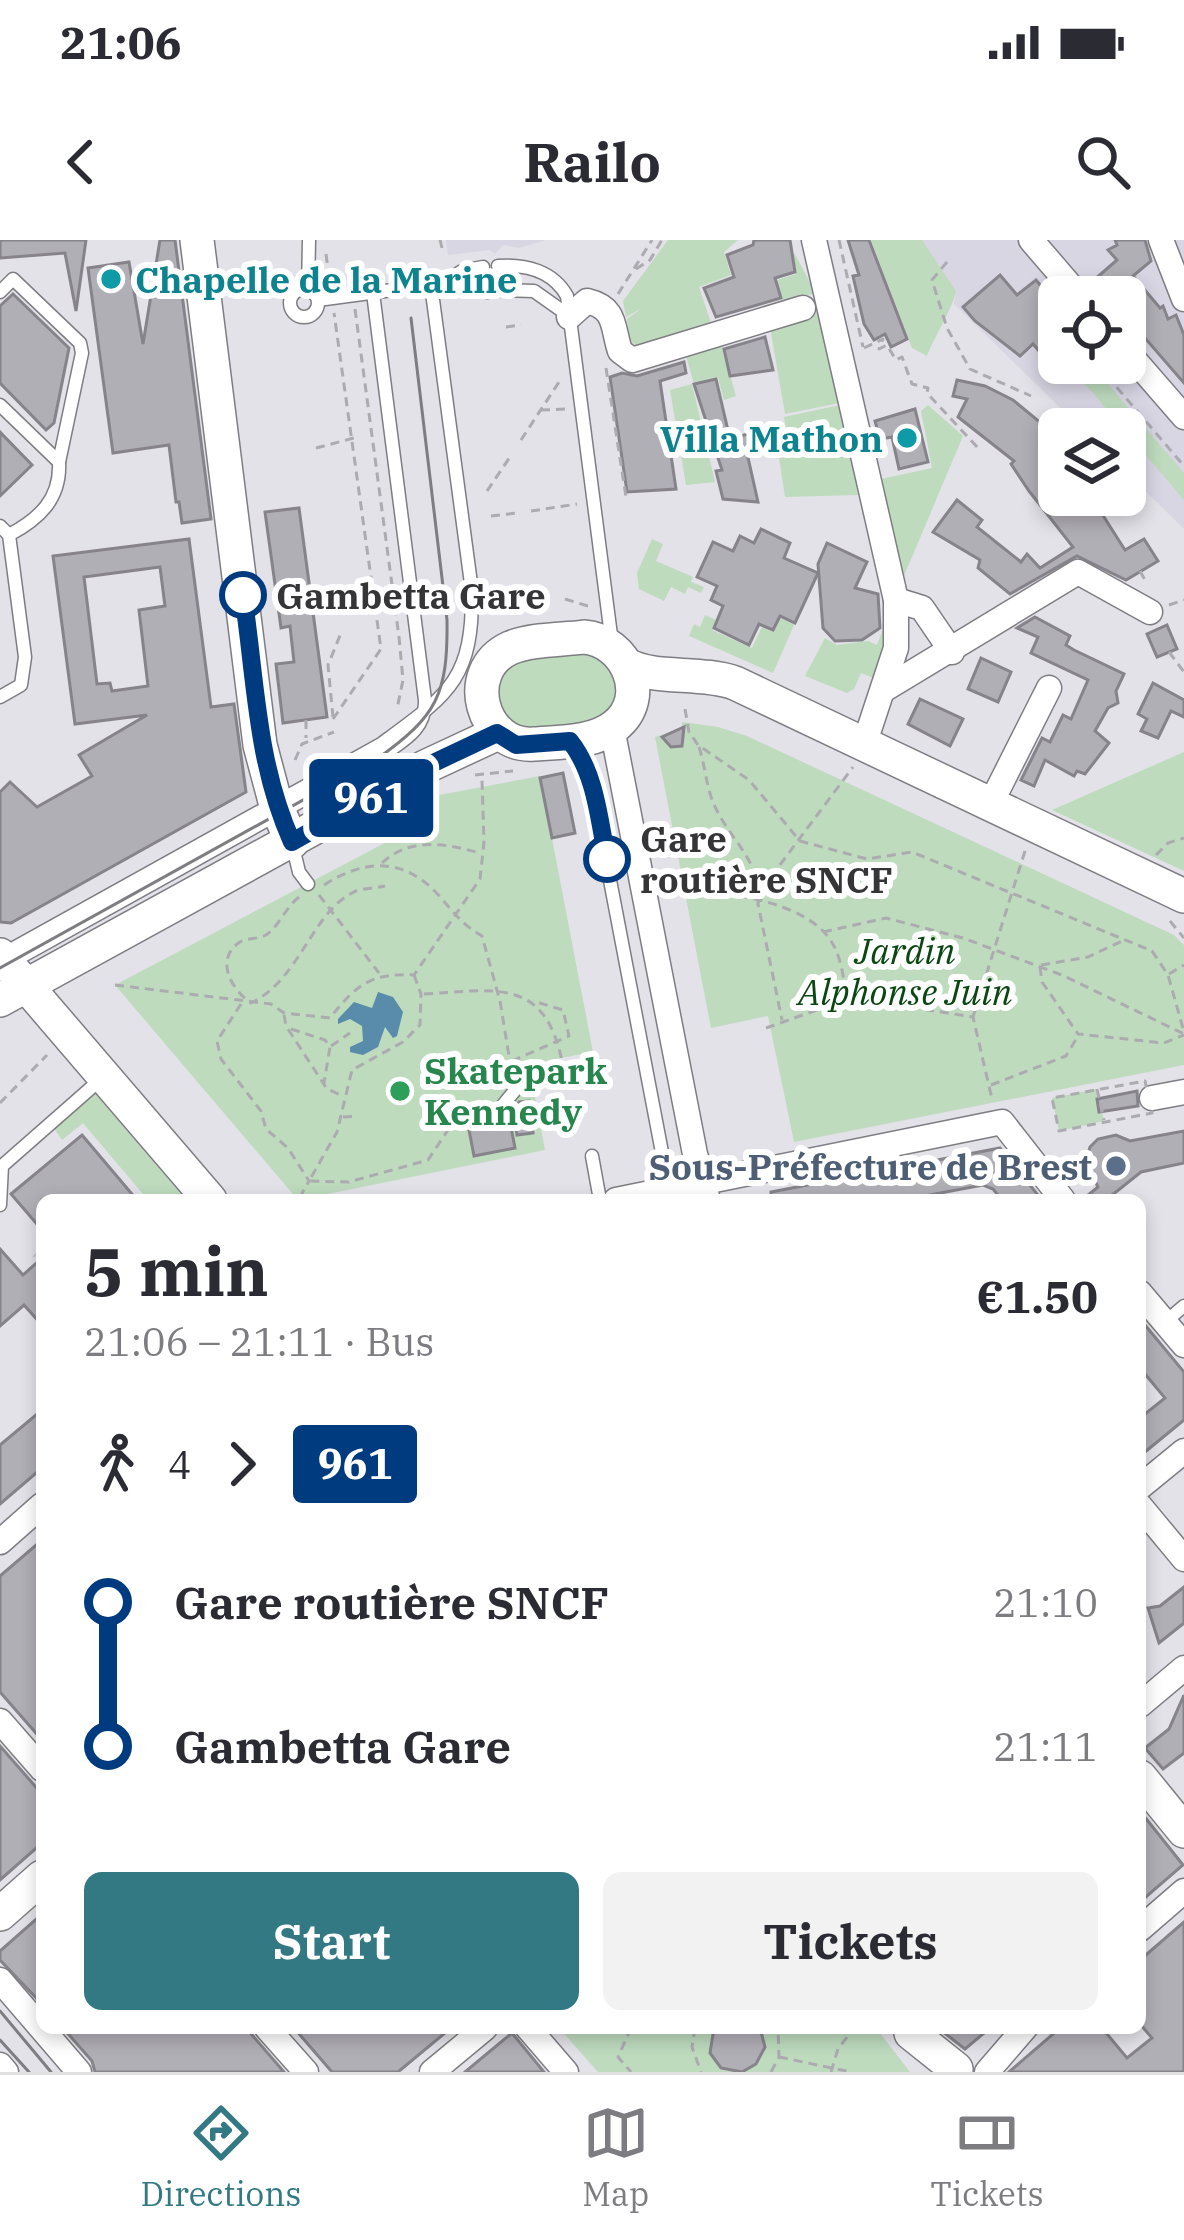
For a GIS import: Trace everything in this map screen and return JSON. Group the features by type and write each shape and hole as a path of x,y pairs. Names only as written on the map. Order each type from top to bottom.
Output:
{"main road":[{"path":"197,240 260,745 282,820"},
{"path":"760,697 685,691 570,741 516,745 497,733 481,699 486,674 503,653 519,646 584,637 642,672 723,679 760,697 859,755 990,806 1184,896"},
{"path":"620,656 633,686 621,717"},
{"path":"205,1194 106,1076 5,970 282,820 425,767 497,733"},
{"path":"1146,1785 1184,1831"},
{"path":"0,1914 36,1882"},
{"path":"914,2034 959,2071"}],"street":[{"path":"814,240 896,600 896,648 859,755"},
{"path":"1031,240 1062,276"},
{"path":"1161,240 1184,299"},
{"path":"569,316 586,301 608,310 620,351 632,359 803,308"},
{"path":"1146,373 1184,417"},
{"path":"885,689 1078,572 1150,612"},
{"path":"896,600 922,608 952,652"},
{"path":"990,806 1049,688"},
{"path":"621,717 695,1154 687,1191 998,1115 1058,1194"},
{"path":"1152,1098 1184,1092"},
{"path":"1146,1297 1174,1314 1184,1345"},
{"path":"1146,1482 1184,1451"},
{"path":"0,1542 36,1513"},
{"path":"1146,1513 1184,1559"},
{"path":"1146,1700 1184,1669"},
{"path":"0,1721 36,1762"},
{"path":"1146,1924 1184,1891"},
{"path":"0,1980 36,2022"},
{"path":"46,2034 79,2072"},
{"path":"278,2034 305,2072"},
{"path":"432,2072 478,2034"},
{"path":"533,2034 566,2072"},
{"path":"959,2071 1017,2035"},
{"path":"0,2065 6,2072"}],"lane":[{"path":"309,240 313,295 353,296 438,284 494,291 526,288 542,294 569,316"},
{"path":"438,284 463,271 524,266 544,273 566,292 608,607 620,656"},
{"path":"542,294 544,273"},
{"path":"0,292 13,279 80,343 82,353 59,462 60,479 38,520 5,530 25,657 21,685 0,697"},
{"path":"312,886 299,872 282,820 381,744 460,675 472,629 472,591 438,284"},
{"path":"373,293 425,708"},
{"path":"0,405 59,462"},
{"path":"570,741 592,786 687,1191"},
{"path":"498,1111 526,1077 538,1071"},
{"path":"0,1205 2,1166 106,1076"},
{"path":"592,1156 599,1194"}],"path":[{"path":"440,240 442,248"},
{"path":"608,310 652,240"},
{"path":"634,270 650,260 662,240"},
{"path":"946,262 932,280 947,328 970,369 1031,396"},
{"path":"327,263 329,277"},
{"path":"353,296 399,637 403,680 394,717"},
{"path":"334,314 381,649 333,719 328,665 341,633"},
{"path":"506,327 520,326"},
{"path":"864,348 883,339 880,349 887,345 896,360 902,357 912,384 928,388 927,393 979,449"},
{"path":"1114,384 1184,466"},
{"path":"611,403 626,497"},
{"path":"541,410 569,409"},
{"path":"316,448 354,439"},
{"path":"488,491 510,457"},
{"path":"531,511 584,503"},
{"path":"491,516 518,512"},
{"path":"565,598 576,604 608,607"},
{"path":"1169,652 1184,672"},
{"path":"685,709 714,805 741,844 760,890 783,1022"},
{"path":"306,720 307,740"},
{"path":"295,760 307,740 334,732"},
{"path":"698,745 749,780 800,841 867,859 912,852 1152,951 1168,975 1184,1034"},
{"path":"760,890 859,755"},
{"path":"414,975 480,879 482,780"},
{"path":"1152,861 1168,843 1184,838"},
{"path":"382,864 393,853 427,844 483,853"},
{"path":"998,1115 973,1017 1026,849"},
{"path":"250,1003 236,993 228,976 227,958 237,944 265,935 312,886 352,869 382,864 432,889 455,918 482,936 510,1062"},
{"path":"312,886 381,974"},
{"path":"250,1003 274,992 330,911 356,891 386,886"},
{"path":"679,894 759,900 798,913 824,932 835,949 846,999"},
{"path":"824,932 886,918 1039,965 1184,1034"},
{"path":"1039,965 1088,957 1122,940"},
{"path":"1168,975 1184,964"},
{"path":"1039,965 1042,982 1078,1034 1164,1043 1184,1034"},
{"path":"115,985 271,1004 284,1013 330,1018 346,998 381,974 414,975"},
{"path":"301,1194 337,1132 357,1064 381,1056 420,1024 421,994 414,975"},
{"path":"421,994 507,990 530,1002 549,1021 563,1066"},
{"path":"766,1028 846,999 872,999 973,1017"},
{"path":"243,1002 217,1041 221,1059 262,1111 266,1129 288,1148 309,1181"},
{"path":"309,1181 349,1182 428,1160 456,1118 483,1110 510,1062 569,1036 563,1010 530,1002"},
{"path":"284,1013 287,1028 324,1084 344,1096"},
{"path":"287,1028 325,1040 330,1047 324,1084"},
{"path":"330,1047 350,1033"},
{"path":"989,1086 1066,1056 1078,1034"},
{"path":"0,1103 53,1050"},
{"path":"577,1064 601,1060"},
{"path":"1145,1081 1152,1113 1059,1131 1052,1098 1097,1089 1145,1081"},
{"path":"1097,1089 1104,1121"},
{"path":"341,1117 358,1116"},
{"path":"628,2034 618,2057 631,2072"},
{"path":"694,2034 692,2047 701,2072"},
{"path":"771,2072 779,2056 778,2034"},
{"path":"831,2070 849,2034"},
{"path":"779,2056 851,2072"}],"shaded area":[{"path":"446,240 546,240 519,248 503,245 495,254 490,250 448,255"},
{"path":"922,240 1184,240 1184,529 1146,492 1146,408 1060,408 954,304 956,291"}],"green space":[{"path":"668,240 738,240 724,252 731,275 699,287 712,326 643,350 630,341 627,319 642,308 626,317 623,301"},
{"path":"871,240 922,240 956,291 927,356 912,348"},
{"path":"795,254 815,293 784,303 777,280 796,274 790,256"},
{"path":"818,312 839,403 785,414 770,327"},
{"path":"721,342 736,396 724,400 718,377 694,384 685,352"},
{"path":"692,384 715,482 686,485 670,390"},
{"path":"1085,384 1108,384 1128,408 1106,408"},
{"path":"840,405 858,495 785,497 775,431 786,429 784,417"},
{"path":"928,405 963,436 904,576 881,479 932,468 921,411"},
{"path":"1146,429 1184,473 1184,500 1146,455"},
{"path":"652,539 663,544 656,561 693,577 691,582 704,587 701,593 688,587 685,594 671,587 664,601 639,589 637,573"},
{"path":"705,615 716,620 712,630 752,648 762,627 773,632 780,617 795,623 773,673 689,636"},
{"path":"886,621 886,645 876,679 861,673 847,693 805,676 825,638 837,645 868,641 877,645"},
{"path":"586,652 607,665 615,685 615,702 596,722 519,730 498,710 498,681 512,665 536,657"},
{"name":"Jardin Alphonse Juin","path":"682,722 747,736 1174,935 1184,945 1184,1065 794,1142 768,1016 711,1028 655,737 682,728"},
{"path":"1184,752 1184,871 1052,810"},
{"path":"540,776 593,1052 529,1064 545,1150 328,1194 293,1194 115,985 400,835 402,802"},
{"path":"1097,1089 1104,1121 1059,1131 1052,1098"},
{"path":"93,1091 181,1194 143,1194 83,1123 62,1140 51,1124"},
{"path":"564,2034 881,2034 910,2072 598,2072"}],"water":[{"path":"378,992 393,997 403,1012 397,1036 393,1038 385,1027 378,1047 363,1055 350,1052 350,1047 363,1041 362,1026 350,1019 338,1024 338,1019 354,1002 372,1008"}],"building":[{"path":"0,240 86,240 76,311 65,253 0,258"},
{"path":"160,240 175,240 211,519 182,523 169,445 113,453 88,268 129,262 143,344"},
{"path":"754,240 790,240 795,272 775,278 781,298 716,317 704,288 734,277 727,255 753,245"},
{"path":"848,240 869,240 907,339 891,347 885,334 874,340 864,324 853,276 859,275"},
{"path":"1115,240 1145,240 1151,261 1133,276 1099,276 1117,260 1108,250 1117,245"},
{"path":"1000,275 1017,295 1036,280 1038,350 1033,344 1020,356 963,307"},
{"path":"1146,291 1163,306 1168,319 1176,315 1184,335 1184,383 1146,339"},
{"path":"13,294 69,348 54,423 46,430 0,383 0,306"},
{"path":"765,337 773,370 730,376 724,349"},
{"path":"684,362 686,373 660,381 676,489 627,492 610,377 637,376"},
{"path":"716,379 730,439 751,433 756,450 747,453 758,502 723,499 716,471 722,470 694,384"},
{"path":"957,380 985,386 1038,421 1038,502 1011,464 1014,461 958,417 967,399 953,396"},
{"name":"Villa Mathon","path":"915,409 928,462 899,469 892,437 880,439 875,421"},
{"path":"0,432 32,465 0,496"},
{"path":"957,500 982,520 977,527 1021,562 1027,554 1040,568 1073,547 1049,516 1103,516 1125,550 1144,539 1158,561 1126,580 1077,556 1010,594 978,568 980,560 933,532"},
{"path":"299,508 327,717 283,723 276,664 294,662 290,626 281,628 265,512"},
{"path":"761,529 790,543 784,558 818,573 795,623 780,616 773,630 759,624 749,645 714,628 723,606 711,600 717,586 697,577 713,542 733,551 740,536 754,543"},
{"path":"189,539 211,707 234,704 246,792 11,923 0,922 0,792 10,782 37,807 92,776 79,755 147,715 75,724 53,556","holes":["160,567 165,606 139,610 148,686 112,691 110,683 97,684 84,577"]},
{"path":"827,543 867,562 855,588 878,594 880,628 862,640 835,641 823,628 818,564"},
{"path":"1035,617 1070,636 1066,645 1124,674 1116,691 1118,703 1108,708 1095,731 1109,743 1085,774 1077,771 1074,776 1045,760 1034,786 1021,780 1042,738 1050,742 1063,715 1071,719 1088,680 1031,653 1038,637 1017,628"},
{"path":"1167,625 1177,649 1157,657 1147,634"},
{"path":"981,658 1011,672 998,702 968,689"},
{"path":"1153,683 1184,700 1184,717 1171,711 1158,738 1141,731 1147,719 1138,714"},
{"path":"920,699 963,719 950,746 908,724"},
{"path":"684,727 682,746 671,747 662,737"},
{"path":"563,773 575,833 552,838 540,778"},
{"path":"1137,1091 1138,1106 1099,1112 1097,1099"},
{"path":"529,1101 533,1133 517,1135 513,1109"},
{"path":"510,1122 515,1148 474,1156 469,1130"},
{"name":"Sous-Préfecture de Brest","path":"1184,1131 1184,1163 1141,1172 1114,1194 1089,1194 1098,1187 1086,1162 1090,1147 1098,1139 1116,1135 1130,1141"},
{"path":"82,1135 132,1194 36,1194 36,1223 11,1194"},
{"path":"1000,1148 1037,1194 997,1194 983,1185 935,1194 771,1192"},
{"path":"0,1249 23,1275 36,1263 36,1318 24,1305 0,1326"},
{"path":"1146,1326 1184,1372 1184,1420 1146,1451 1146,1413 1165,1398 1146,1375"},
{"path":"36,1415 36,1473 0,1504 0,1445"},
{"path":"36,1545 36,1733 0,1692 0,1576"},
{"path":"1184,1587 1184,1623 1159,1643 1148,1608 1160,1606"},
{"path":"1184,1695 1184,1753 1163,1769 1146,1747 1169,1729"},
{"path":"0,1746 36,1787 36,1848 0,1880"},
{"path":"1146,1819 1183,1865 1146,1897"},
{"path":"36,1919 36,1998 0,1960 0,1951"},
{"path":"1184,1922 1184,2072 1009,2072 1053,2034 1107,2034 1127,2058 1152,2038 1146,2031 1146,1955"},
{"path":"68,2034 251,2034 284,2072 95,2072 92,2061"},
{"path":"299,2034 444,2034 398,2072 332,2072"},
{"path":"513,2034 544,2072 465,2072"},
{"path":"713,2034 762,2034 765,2047 756,2064 742,2072 721,2068 710,2053"},
{"path":"946,2034 983,2034 965,2049"}],"tram line":[{"path":"0,968 377,759 413,730 435,702 445,667 447,620 411,318"},
{"path":"0,2011 51,2072"},
{"path":"0,2040 29,2072"}],"bus line":[{"name":"961","path":"243,595 260,745 276,805 292,842 425,767 497,733 516,745 570,741 592,786 607,859"}],"place":[{"name":"Chapelle de la Marine","path":"111,279"},
{"name":"Villa Mathon","path":"907,438"},
{"name":"Gambetta Gare","path":"243,595"},
{"name":"Gare routière SNCF","path":"607,859"},
{"name":"Skatepark Kennedy","path":"400,1091"},
{"name":"Sous-Préfecture de Brest","path":"1116,1166"}]}
